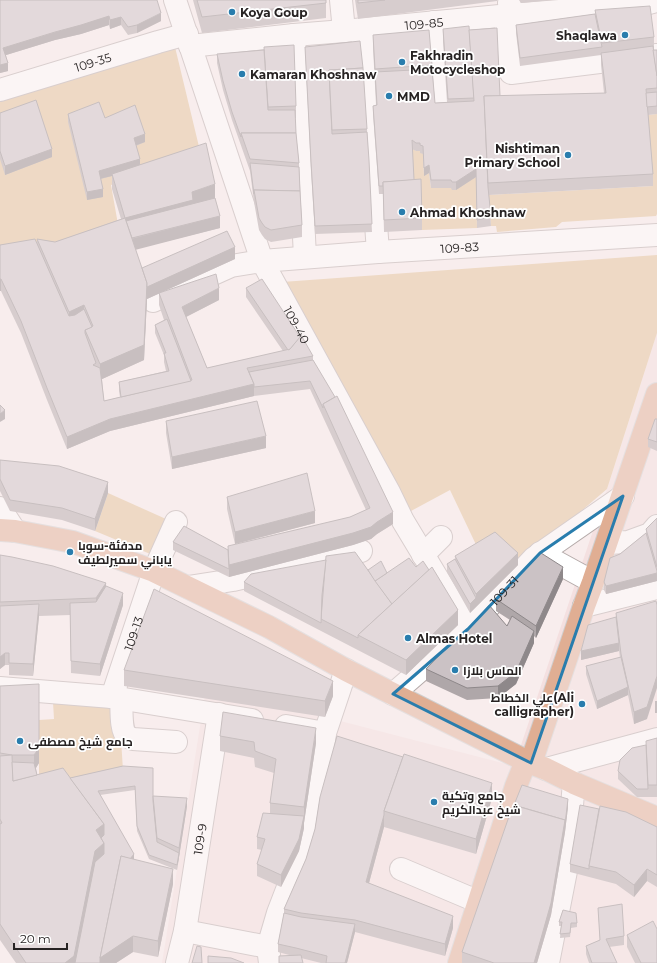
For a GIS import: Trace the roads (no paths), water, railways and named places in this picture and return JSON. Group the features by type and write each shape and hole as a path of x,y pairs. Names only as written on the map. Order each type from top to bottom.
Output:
{"main road":[{"path":"459,963 479,902 534,764 584,606 607,543 657,394"},
{"path":"7,530 73,542 154,571 269,627 346,670 534,764 574,783 657,818"}],"street":[{"name":"109-40","path":"175,0 262,261 389,492 403,521 468,629"},
{"path":"341,0 353,30 378,252"},
{"name":"109-85","path":"189,40 294,35 434,22 508,8 645,4 657,2"},
{"path":"508,8 506,26 511,73 657,55"},
{"path":"434,22 441,111"},
{"path":"294,35 305,258"},
{"name":"109-35","path":"0,90 158,42 189,40"},
{"name":"109-83","path":"153,301 231,266 262,261 378,252 657,235"},
{"name":"109-31","path":"393,694 468,629 534,558 623,496"},
{"path":"0,508 7,530"},
{"name":"109-13","path":"117,697 154,571 176,522"},
{"path":"607,543 628,542 650,534 657,526"},
{"path":"423,555 441,538"},
{"path":"188,587 233,580 361,551"},
{"path":"540,554 593,582"},
{"path":"584,606 657,588"},
{"path":"184,931 269,955 278,913 305,850 315,809 325,733 346,670"},
{"path":"0,688 117,697 325,733"},
{"path":"117,697 124,732 127,736 133,739 176,742"},
{"name":"109-9","path":"177,963 184,931 219,714"},
{"path":"534,764 657,739"},
{"path":"548,963 566,871 574,783"},
{"path":"627,806 657,807"},
{"path":"401,869 479,902"}],"place":[{"name":"Koya Goup","path":"232,12"},
{"name":"Shaqlawa","path":"625,35"},
{"name":"Fakhradin Motocycleshop","path":"402,62"},
{"name":"Kamaran Khoshnaw","path":"242,74"},
{"name":"MMD","path":"389,96"},
{"name":"Nishtiman Primary School","path":"568,155"},
{"name":"Ahmad Khoshnaw","path":"402,212"},
{"name":"مدفئة-سوبا ياباني سميرلطيف","path":"70,552"},
{"name":"Almas Hotel","path":"408,638"},
{"name":"الماس بلازا","path":"455,670"},
{"name":"علي الخطاط(Ali calligrapher)","path":"582,704"},
{"name":"جامع شيخ مصطفى","path":"20,741"},
{"name":"جامع وتكية شيخ عبدالكريم","path":"434,802"}]}
